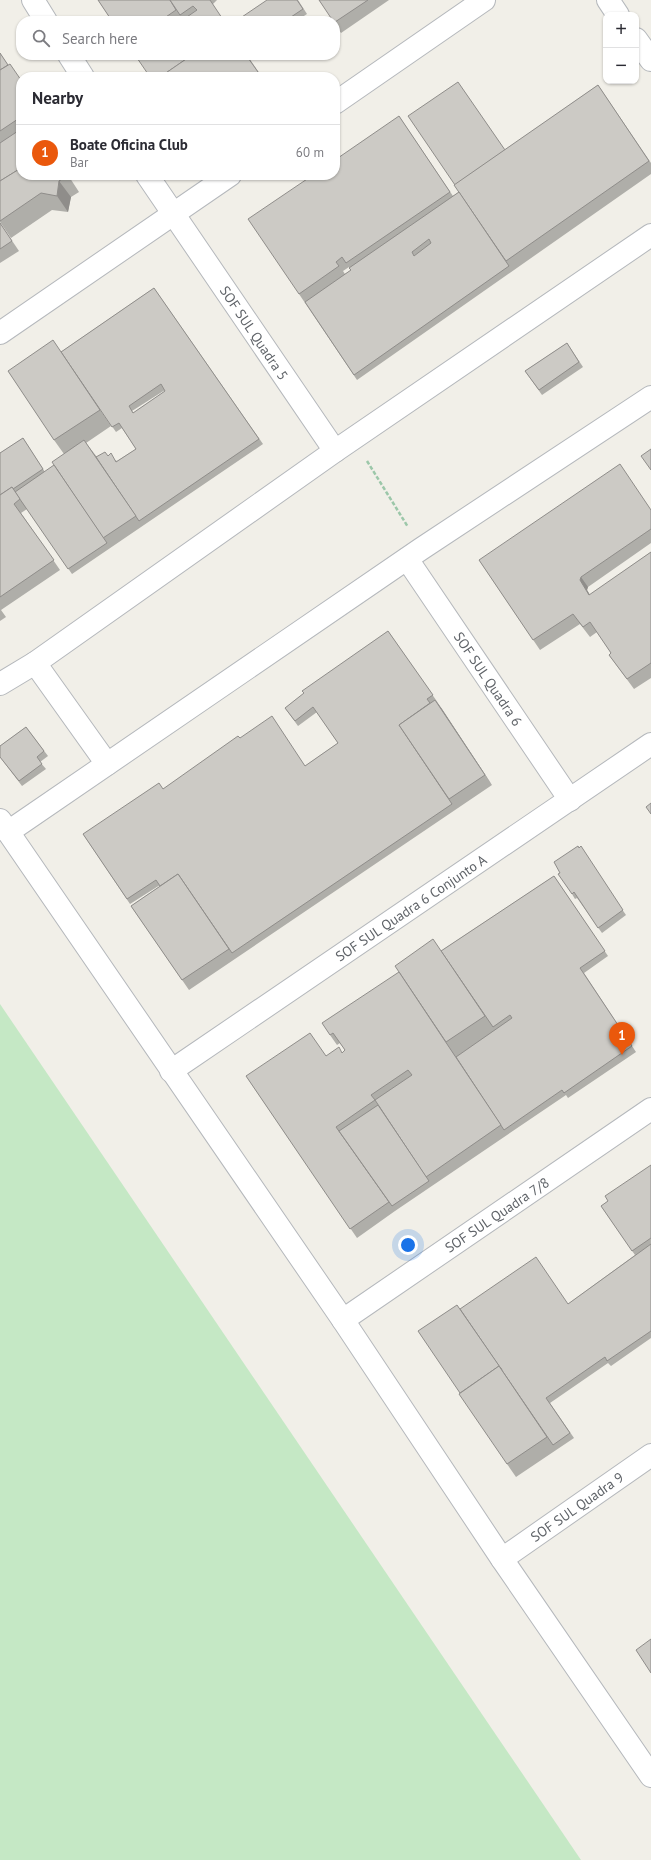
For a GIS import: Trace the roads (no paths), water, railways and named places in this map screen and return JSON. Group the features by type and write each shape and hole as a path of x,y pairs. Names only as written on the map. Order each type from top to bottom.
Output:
{"street":[{"path":"33,0 43,16"},
{"path":"340,99 484,0"},
{"path":"608,0 616,12"},
{"path":"639,43 651,60"},
{"path":"72,60 80,72"},
{"name":"SOF SUL Quadra 5","path":"150,180 335,452"},
{"path":"0,333 223,180"},
{"path":"0,684 35,663 354,439 648,244"},
{"path":"651,397 414,554 107,764 4,826 343,1320 502,1559 651,1776"},
{"name":"SOF SUL Quadra 6","path":"414,554 570,800"},
{"path":"35,663 107,764"},
{"name":"SOF SUL Quadra 6 Conjunto A","path":"172,1071 651,744"},
{"name":"SOF SUL Quadra 7/8","path":"343,1320 651,1110"},
{"name":"SOF SUL Quadra 9","path":"502,1559 651,1455"}],"place":[{"name":"Boate Oficina Club","path":"622,1055"}]}
